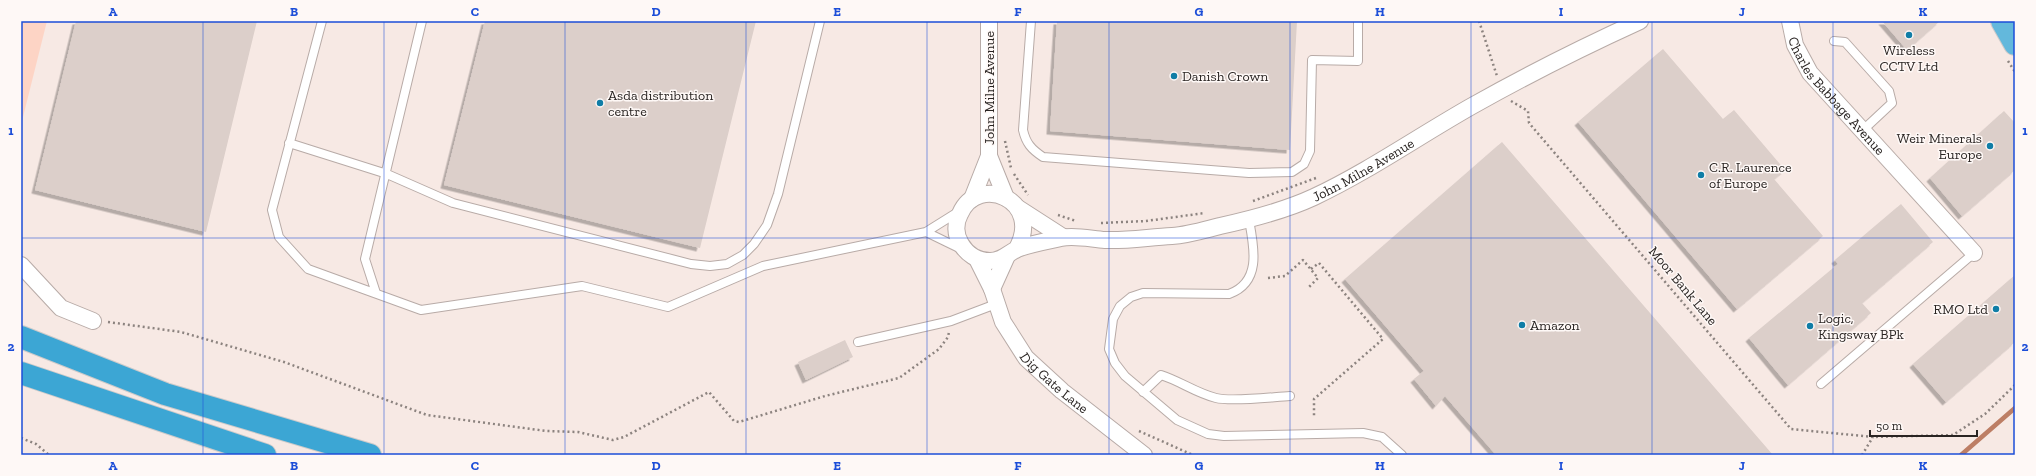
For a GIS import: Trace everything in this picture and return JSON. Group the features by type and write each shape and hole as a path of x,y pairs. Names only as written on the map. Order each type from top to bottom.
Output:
{"highway":[{"path":"2002,21 2015,44"},
{"path":"21,337 166,394 370,455"},
{"path":"21,373 265,455"}],"street":[{"name":"John Milne Avenue","path":"967,204 989,156 989,21"},
{"name":"John Milne Avenue","path":"1011,254 1063,237 1108,240 1178,236 1249,220 1313,197 1383,160 1440,124 1502,90 1640,21"},
{"name":"Charles Babbage Avenue","path":"1790,21 1794,45 1810,73 1974,253"},
{"name":"John Milne Avenue","path":"989,156 1012,203 1063,237"},
{"path":"994,297 1011,254 1022,240 1024,229 1023,218 1012,203 988,194 967,204 957,220 956,231 959,242 971,255 996,261 1011,254"},
{"name":"Dig Gate Lane","path":"971,255 994,297 1003,322 1026,358 1044,376 1144,455"},
{"path":"21,265 61,308 93,321"}],"lane":[{"path":"322,21 272,210 279,236 308,268 421,310 582,286 668,306 764,266 926,232 967,204"},
{"path":"376,293 365,259 372,225 387,174 422,21"},
{"path":"289,143 387,174 452,203 691,264 710,266 726,264 743,255 754,244 767,225 778,194 820,21"},
{"path":"1031,21 1023,130 1026,141 1032,150 1042,157 1249,173 1292,172 1304,164 1310,151 1312,60 1358,61 1358,21"},
{"path":"1834,41 1845,42 1889,91 1891,97 1892,103 1888,108 1862,131"},
{"path":"1249,220 1254,267 1245,283 1236,291 1229,294 1143,293 1131,297 1120,306 1113,320 1109,349 1115,363 1125,376 1177,420 1208,434 1224,436 1363,433 1382,437 1402,455"},
{"path":"926,232 971,255"},
{"path":"1821,384 1974,253"},
{"path":"858,342 951,321 994,297"},
{"path":"1143,392 1161,375 1176,379 1204,394 1217,398 1290,396"}],"path":[{"path":"1479,21 1498,80"},
{"name":"Moor Bank Lane","path":"1507,98 1528,111 1529,122 1791,429 1873,437"},
{"path":"1011,167 1019,185 1032,199"},
{"path":"1268,278 1285,276 1303,260 1318,278 1309,287"},
{"path":"1311,269 1319,263 1383,339 1314,400 1314,418"},
{"path":"93,321 181,332 284,362 427,415 546,431 578,432 613,440 624,437 709,392 734,421 739,422 825,396 899,378 939,349 948,337 951,321"},
{"path":"1862,455 1873,437 1953,435 1985,414 2015,385"},
{"path":"1116,434 1132,429 1193,455"},
{"path":"21,438 36,444 49,455"}],"shaded area":[{"path":"21,21 47,21 21,125"}],"building":[{"path":"76,21 257,21 206,232 35,190"},
{"name":"Asda distribution centre","path":"485,21 756,21 700,248 444,185"},
{"name":"Danish Crown","path":"1057,21 1297,21 1290,150 1050,131"},
{"name":"Wireless CCTV Ltd","path":"1882,21 1940,21 1907,50"},
{"name":"C.R. Laurence of Europe","path":"1663,49 1723,119 1734,110 1785,170 1774,179 1823,236 1737,309 1578,122"},
{"name":"Weir Minerals Europe","path":"2004,111 2015,123 2015,170 1962,216 1930,178"},
{"name":"Amazon","path":"1502,142 1773,455 1496,455 1445,396 1436,406 1414,379 1424,371 1345,279"},
{"path":"1901,204 1933,242 1862,303 1871,313 1788,385 1749,338 1838,264 1835,260"},
{"name":"RMO Ltd","path":"2015,275 2015,342 1946,402 1913,364"},
{"path":"845,340 853,357 806,380 798,362"}],"waterway":[{"path":"1961,455 2015,408"}],"place":[{"name":"Wireless CCTV Ltd","path":"1909,35"},
{"name":"Danish Crown","path":"1174,76"},
{"name":"Asda distribution centre","path":"600,103"},
{"name":"Weir Minerals Europe","path":"1990,146"},
{"name":"C.R. Laurence of Europe","path":"1701,175"},
{"name":"RMO Ltd","path":"1996,309"},
{"name":"Amazon","path":"1522,325"},
{"name":"Logic, Kingsway BPk","path":"1810,326"}]}
